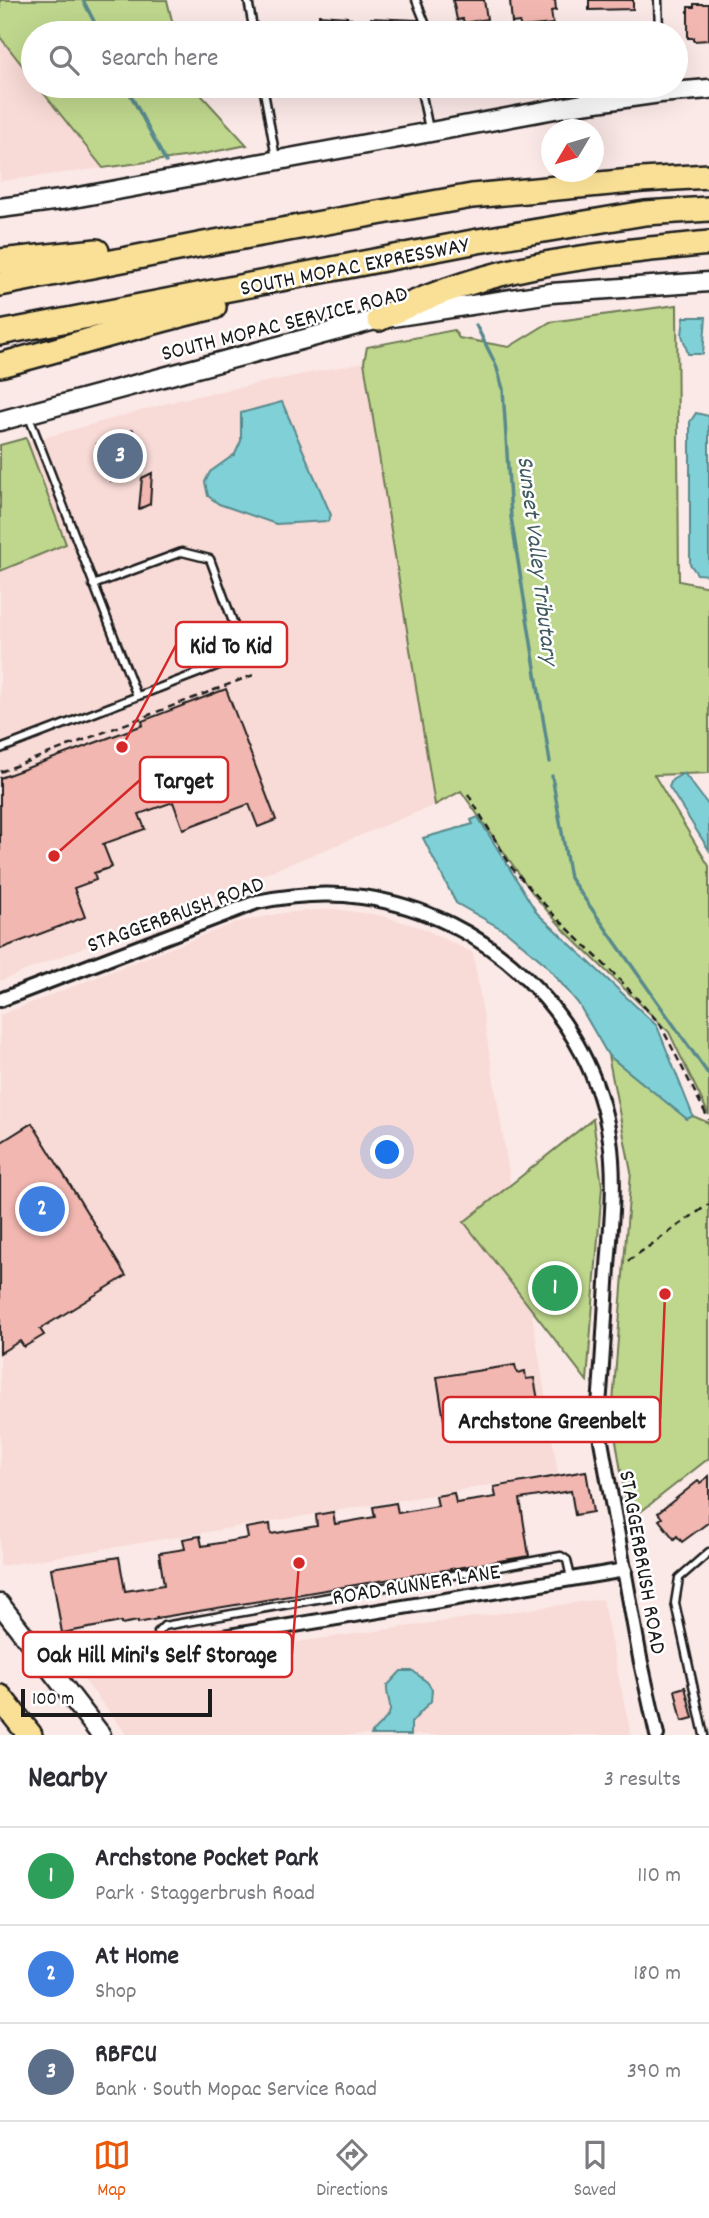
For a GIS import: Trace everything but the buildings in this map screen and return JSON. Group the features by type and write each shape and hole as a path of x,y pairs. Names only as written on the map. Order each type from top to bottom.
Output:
{"highway":[{"name":"SOUTH MOPAC EXPRESSWAY","path":"0,284 472,196 709,176"},
{"name":"SOUTH MOPAC EXPRESSWAY","path":"0,333 478,241 645,214 709,209"},
{"path":"0,261 157,242 204,244"},
{"path":"379,319 414,301 484,277 537,264 587,255 709,243"},
{"path":"0,365 65,349 165,318 255,298 337,268"},
{"path":"0,1697 30,1735"},
{"path":"0,1716 14,1735"}],"main road":[{"path":"688,89 709,89"},
{"path":"0,208 68,199 613,98"},
{"name":"SOUTH MOPAC SERVICE ROAD","path":"0,421 379,319 551,293 709,282"},
{"path":"0,1604 102,1735"}],"street":[{"name":"STAGGERBRUSH ROAD","path":"0,1000 221,914 257,902 302,895 363,897 406,906 477,939 520,971 560,1017 582,1053 599,1093 610,1137 614,1179 599,1405 601,1441 640,1658 657,1735"},
{"name":"ROAD RUNNER LANE","path":"48,1666 625,1570"}],"lane":[{"path":"248,0 252,21"},
{"path":"416,0 424,21"},
{"path":"658,0 659,21"},
{"path":"265,98 276,160"},
{"path":"422,98 429,131"},
{"path":"28,414 137,696"},
{"path":"0,749 245,656 210,559 182,552 93,585"},
{"path":"704,1735 675,1603 679,1578 709,1552"},
{"path":"159,1647 158,1632 164,1626 561,1556 567,1560 571,1579"}],"path":[{"path":"0,772 256,674"},
{"path":"133,721 135,728"},
{"path":"115,728 117,734"},
{"path":"83,740 86,746"},
{"path":"468,794 512,868 660,1024 709,1120"},
{"path":"628,1261 709,1204"}],"shaded area":[{"path":"0,37 21,64 21,98 48,98 103,168 0,181"},
{"path":"364,362 435,805 0,981 0,450 183,399"},
{"path":"332,909 378,915 422,928 473,953 558,1474 0,1566 0,1015 235,923 282,913"},
{"path":"602,1599 631,1735 127,1735 79,1673"}],"green space":[{"path":"0,0 167,0 172,21 21,21 21,64 0,37"},
{"path":"48,98 204,98 247,145 198,155 103,168"},
{"path":"677,305 679,581 709,587 709,773 654,775 709,866 709,1115 669,1032 566,932 536,898 461,791 435,805 364,362 367,347 454,330 459,338 509,347 550,322"},
{"path":"26,438 66,544 0,571 0,445"},
{"path":"608,1055 687,1118 693,1116 709,1123 709,1458 629,1521 612,1416 631,1172"},
{"path":"593,1119 602,1186 587,1381 464,1222"}],"water":[{"path":"684,317 706,317 703,354 688,354 682,335"},
{"path":"282,402 331,515 328,521 276,524 219,504 208,496 205,482 210,472 235,454 241,441 241,413"},
{"path":"696,413 709,416 709,575 697,574 690,564 690,422"},
{"path":"684,773 709,806 709,850 669,787 672,780"},
{"path":"478,817 537,913 657,1026 693,1116 687,1119 608,1055 578,1003 544,963 507,932 456,903 423,838 473,824 471,820"},
{"path":"401,1671 413,1671 427,1682 432,1689 431,1701 411,1723 411,1735 371,1735 389,1715 387,1686"}],"waterway":[{"name":"Sunset Valley Tributary","path":"83,0 94,21"},
{"name":"Sunset Valley Tributary","path":"132,98 166,162"},
{"name":"Sunset Valley Tributary","path":"476,325 496,365 503,389 511,517 550,762"},
{"name":"Sunset Valley Tributary","path":"552,776 570,878 709,1075"}],"place":[{"name":"RBFCU","path":"120,456"},
{"name":"Kid To Kid","path":"122,747"},
{"name":"Target","path":"54,856"},
{"name":"At Home","path":"42,1209"},
{"name":"Archstone Pocket Park","path":"555,1288"},
{"name":"Archstone Greenbelt","path":"665,1294"},
{"name":"Oak Hill Mini's Self Storage","path":"299,1563"}]}
